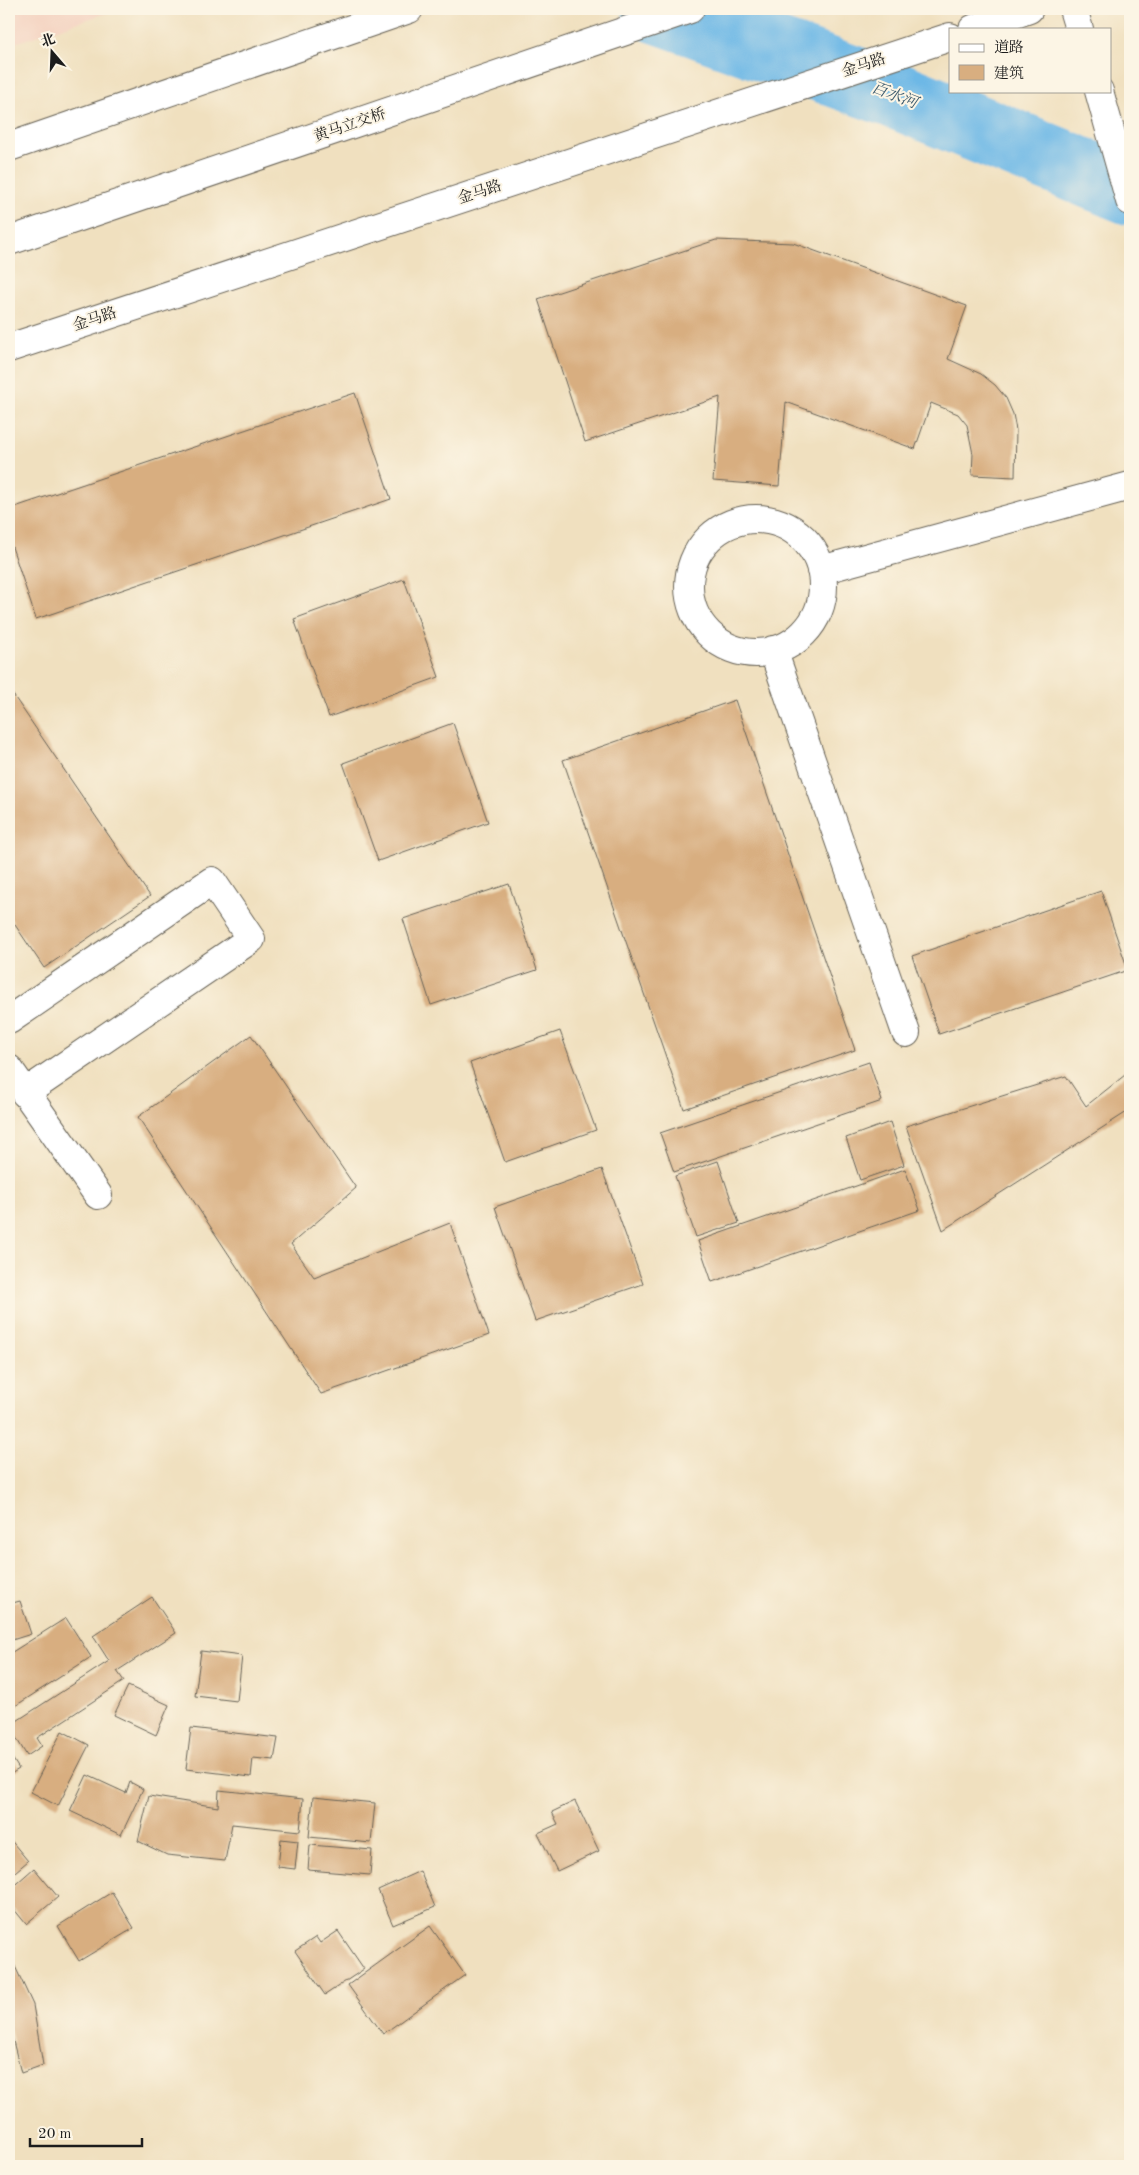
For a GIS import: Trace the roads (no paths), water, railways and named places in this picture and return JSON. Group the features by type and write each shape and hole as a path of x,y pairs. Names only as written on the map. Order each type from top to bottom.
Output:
{"street":[{"path":"9,147 409,9"},
{"name":"黄马立交桥","path":"9,241 690,9"},
{"path":"976,28 1029,9"},
{"path":"1073,9 1080,28"},
{"name":"金马路","path":"9,348 949,37"},
{"path":"1098,92 1122,168 1130,201"},
{"path":"822,570 1130,486"},
{"path":"759,518 778,522 795,530 809,543 822,570 824,578 823,598 817,616 806,631 791,643 773,650 754,653 735,649 718,641 704,628 694,611 689,592 690,574 696,556 707,540 722,528 740,520 759,518"},
{"path":"773,650 906,1033"},
{"path":"9,1020 212,881 251,939 25,1092"},
{"path":"9,1069 98,1195"}],"waterway":[{"name":"百水河","path":"656,9 893,94 1130,191"}]}
